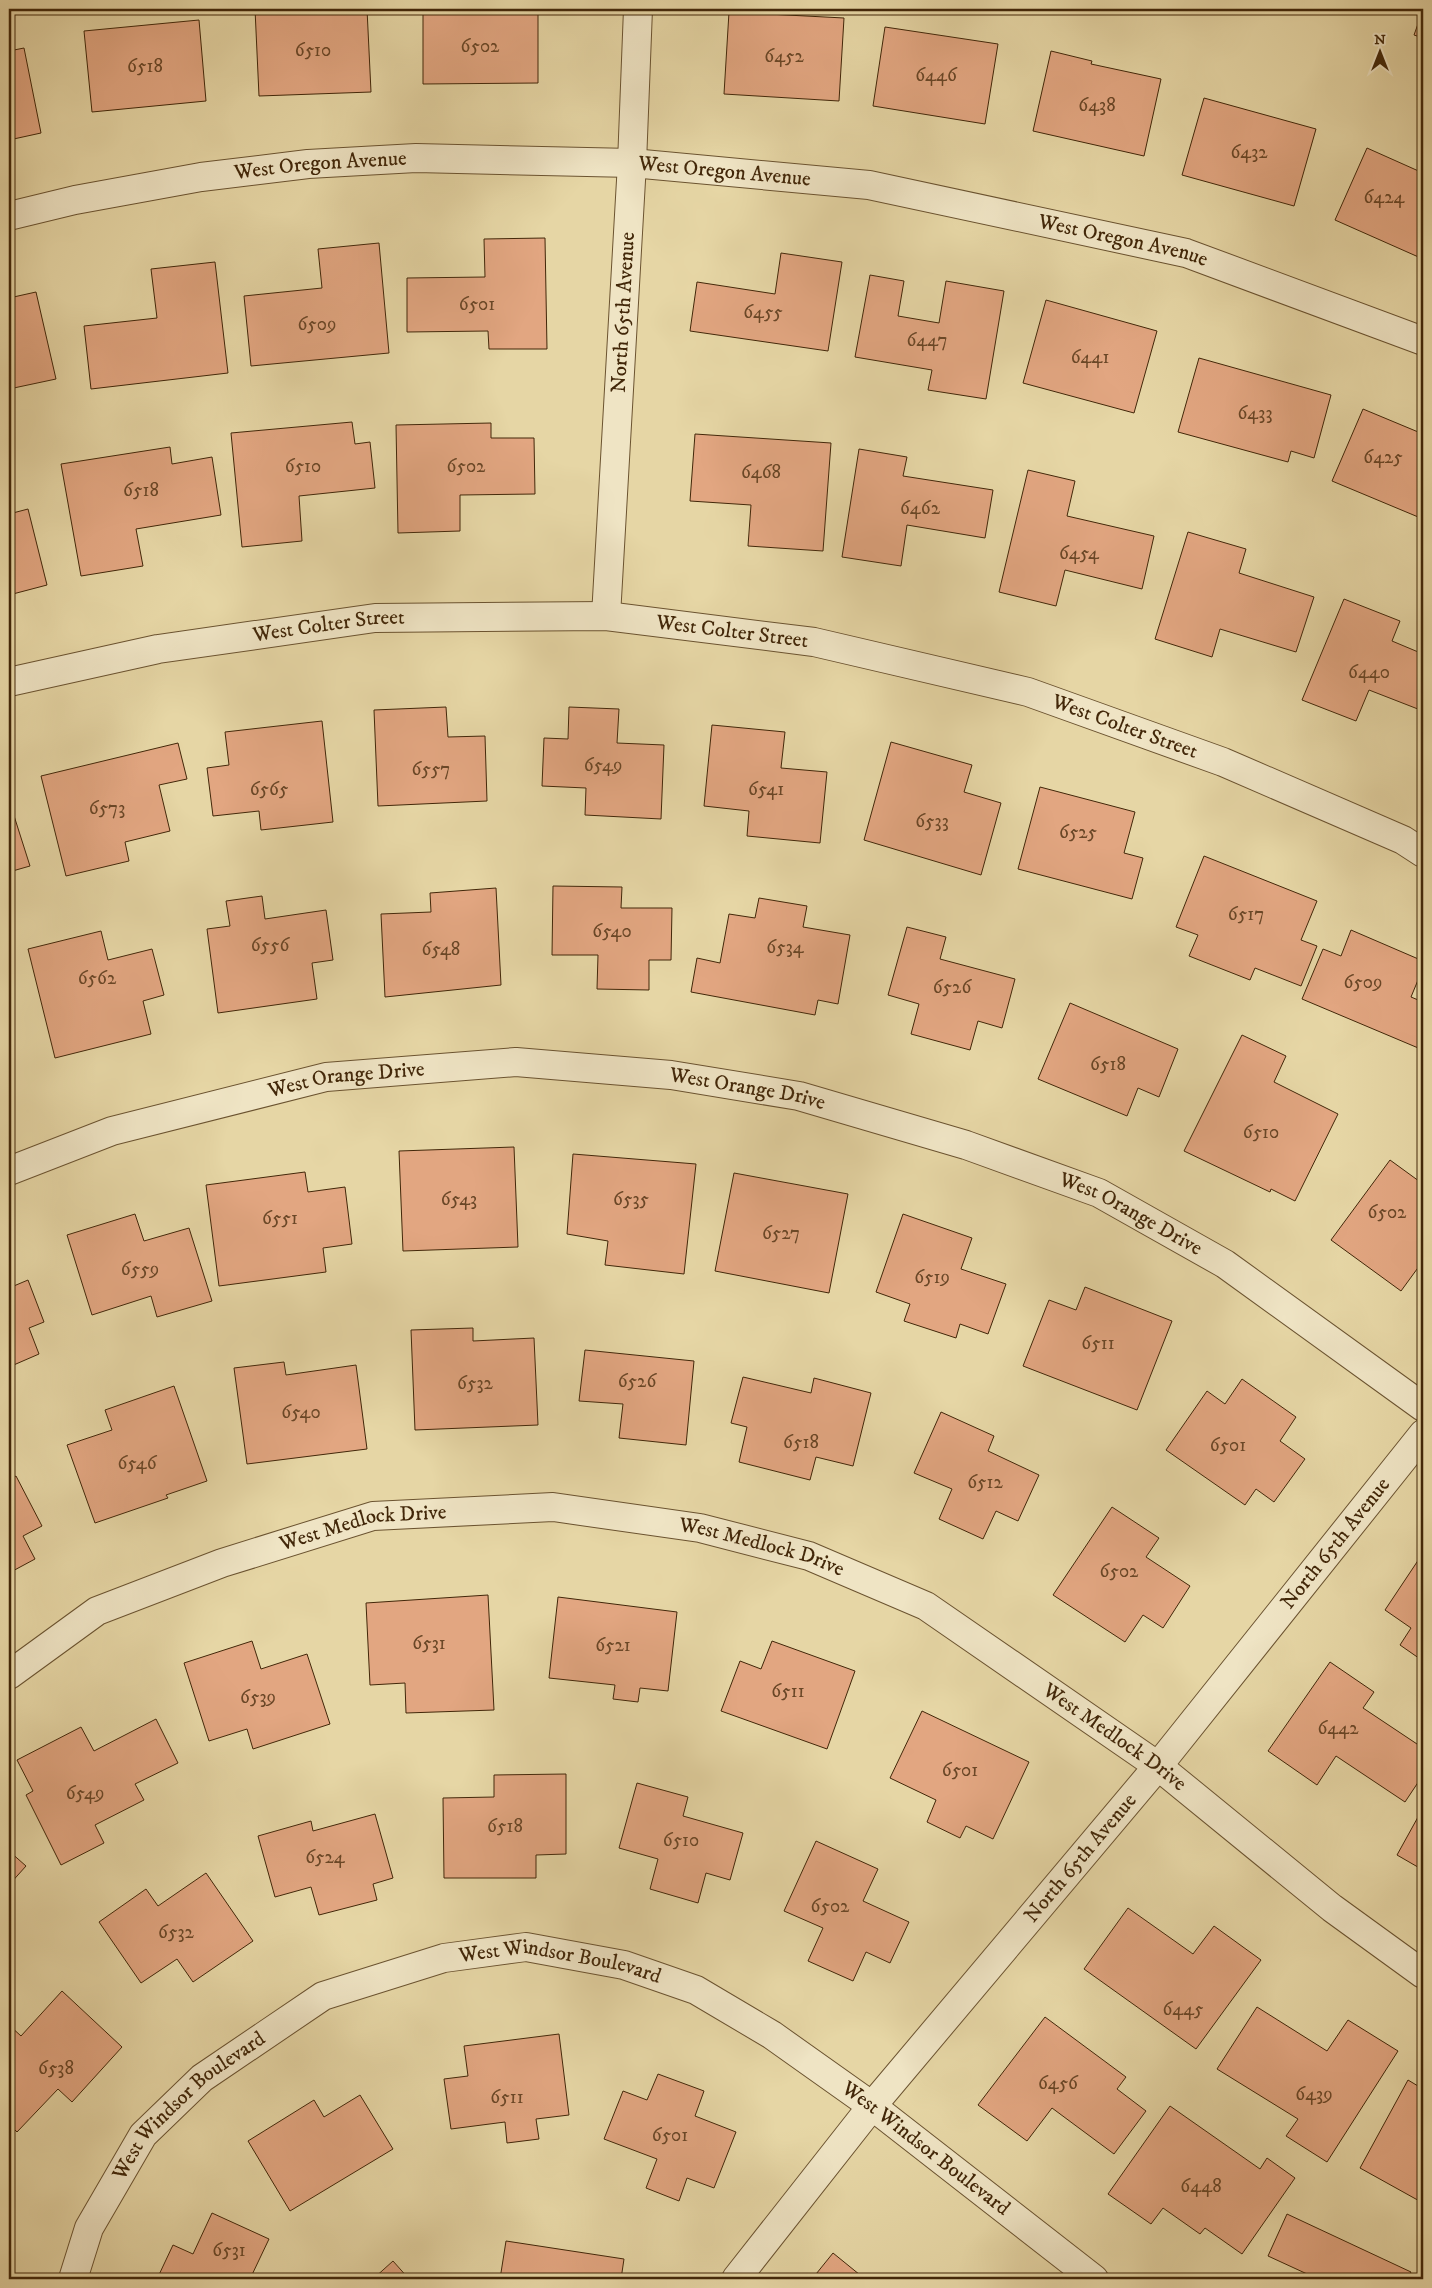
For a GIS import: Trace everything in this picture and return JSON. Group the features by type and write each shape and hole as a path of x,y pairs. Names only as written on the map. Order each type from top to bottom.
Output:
{"street":[{"name":"North 65th Avenue","path":"606,616 632,163 638,9"},
{"name":"West Oregon Avenue","path":"9,216 74,200 201,177 308,164 416,158 632,163 869,184 1186,253 1423,341"},
{"name":"West Colter Street","path":"9,682 158,649 375,618 606,616 814,642 1028,692 1223,762 1403,840 1423,853"},
{"name":"West Orange Drive","path":"9,1171 112,1131 326,1077 516,1062 691,1078 799,1096 966,1145 1099,1193 1225,1264 1423,1407"},
{"name":"North 65th Avenue","path":"736,2279 872,2106 1158,1766 1423,1434"},
{"name":"West Medlock Drive","path":"9,1675 97,1611 222,1564 373,1516 553,1507 700,1528 809,1556 926,1606 1158,1766 1332,1908 1423,1974"},
{"name":"West Windsor Boulevard","path":"73,2279 89,2228 142,2136 202,2078 322,1996 444,1958 526,1947 633,1968 696,1990 772,2035 872,2106 1094,2279"}],"building":[{"path":"255,9 367,9 371,92 259,96"},
{"path":"423,9 538,9 538,83 423,84"},
{"path":"1423,10 1423,38 1414,35"},
{"path":"729,12 844,18 839,101 724,94"},
{"path":"199,20 206,101 92,112 84,31"},
{"path":"885,27 998,44 985,124 873,106"},
{"path":"24,48 41,133 9,140 9,51"},
{"path":"1051,51 1092,61 1091,64 1161,79 1144,156 1033,131"},
{"path":"1204,98 1316,129 1294,206 1182,175"},
{"path":"1367,148 1423,173 1423,259 1335,220"},
{"path":"545,238 547,349 489,349 488,331 407,332 407,278 485,277 484,239"},
{"path":"379,243 389,353 251,366 244,296 322,288 318,249"},
{"path":"781,253 842,262 828,351 690,331 697,282 775,294"},
{"path":"215,262 228,373 91,389 84,326 157,318 151,269"},
{"path":"870,275 904,281 898,316 939,323 946,281 1004,291 986,399 928,390 932,370 855,357"},
{"path":"36,292 56,379 9,389 9,298"},
{"path":"1046,300 1157,331 1134,413 1023,383"},
{"path":"1199,358 1331,395 1314,458 1291,451 1288,462 1178,432"},
{"path":"1363,409 1423,434 1423,519 1332,481"},
{"path":"352,422 355,444 370,442 375,488 299,496 302,541 242,547 231,433"},
{"path":"491,423 491,438 534,438 535,494 460,495 460,531 398,533 396,425"},
{"path":"695,434 831,443 823,551 748,546 751,505 690,501"},
{"path":"170,447 172,464 212,457 221,515 136,529 143,566 81,576 61,464"},
{"path":"859,449 907,457 903,476 993,490 985,538 907,525 901,566 842,557"},
{"path":"1028,470 1075,481 1067,516 1154,536 1142,589 1065,570 1056,606 999,592"},
{"path":"28,509 47,585 9,595 9,514"},
{"path":"1188,532 1246,549 1239,573 1314,597 1296,652 1220,629 1212,657 1155,639"},
{"path":"1344,599 1400,621 1392,641 1423,654 1423,711 1369,690 1356,721 1302,700"},
{"path":"446,707 448,737 485,736 487,801 378,806 374,710"},
{"path":"569,707 619,709 617,743 664,745 661,819 585,815 586,788 542,786 544,738 568,739"},
{"path":"322,721 333,822 261,830 259,811 213,816 207,768 229,765 225,732"},
{"path":"712,725 785,732 781,768 827,772 820,843 747,836 749,811 704,806"},
{"path":"891,742 972,765 964,792 1001,803 981,875 864,840"},
{"path":"178,743 187,779 159,785 170,831 125,842 129,861 66,876 41,776"},
{"path":"1040,787 1135,812 1124,853 1143,858 1132,899 1018,869"},
{"path":"9,800 30,866 9,872"},
{"path":"1204,856 1317,901 1301,940 1317,946 1301,986 1255,968 1250,980 1189,956 1198,935 1176,927"},
{"path":"553,886 622,887 621,908 672,908 671,960 649,960 649,990 597,989 598,955 552,955"},
{"path":"496,888 501,985 385,997 381,914 431,912 430,893"},
{"path":"262,896 265,919 326,910 333,960 312,963 317,999 218,1013 207,929 230,926 226,901"},
{"path":"759,898 807,906 803,927 850,935 838,1004 818,1000 815,1015 691,992 697,958 720,963 729,914 755,918"},
{"path":"907,927 946,937 940,959 1015,979 1002,1028 978,1021 970,1050 911,1034 919,1004 888,995"},
{"path":"1351,930 1423,961 1423,968 1411,997 1423,1002 1423,1050 1302,999 1323,949 1341,956"},
{"path":"101,931 108,960 152,949 164,995 143,1001 151,1034 55,1058 28,949"},
{"path":"1070,1003 1178,1049 1159,1097 1138,1088 1127,1116 1038,1079"},
{"path":"1242,1035 1286,1056 1274,1082 1338,1114 1295,1201 1271,1189 1270,1192 1184,1151"},
{"path":"514,1147 518,1247 403,1251 399,1151"},
{"path":"573,1154 696,1164 684,1274 605,1265 608,1241 567,1234"},
{"path":"1390,1160 1423,1184 1423,1268 1420,1265 1401,1291 1331,1240"},
{"path":"305,1172 308,1192 345,1187 352,1244 323,1248 326,1272 219,1286 206,1185"},
{"path":"734,1173 848,1194 829,1293 715,1271"},
{"path":"135,1214 144,1241 189,1228 212,1301 157,1317 151,1296 92,1315 67,1235"},
{"path":"903,1214 972,1238 961,1269 1006,1284 988,1334 960,1324 956,1338 904,1321 910,1304 876,1292"},
{"path":"28,1280 44,1322 29,1328 39,1354 9,1367 9,1288"},
{"path":"1085,1287 1172,1321 1137,1410 1023,1366 1049,1300 1076,1310"},
{"path":"473,1328 473,1341 534,1338 538,1425 415,1430 411,1330"},
{"path":"585,1350 694,1361 686,1445 619,1438 623,1404 579,1401"},
{"path":"284,1362 286,1375 356,1365 367,1449 247,1464 234,1368"},
{"path":"743,1377 811,1393 814,1378 871,1393 853,1466 816,1457 810,1480 739,1462 747,1427 731,1423"},
{"path":"1242,1379 1296,1417 1280,1441 1305,1459 1274,1502 1256,1489 1245,1505 1166,1450 1207,1391 1225,1404"},
{"path":"174,1386 207,1481 166,1495 168,1498 95,1523 67,1445 112,1430 105,1410"},
{"path":"941,1412 994,1436 988,1451 1039,1475 1018,1521 996,1511 983,1539 939,1519 952,1489 914,1473"},
{"path":"16,1476 42,1526 23,1536 35,1559 9,1573 9,1480"},
{"path":"1112,1507 1159,1538 1146,1557 1190,1586 1163,1628 1143,1615 1125,1642 1053,1595"},
{"path":"1423,1553 1423,1661 1400,1645 1411,1628 1385,1610"},
{"path":"488,1595 494,1710 406,1713 405,1683 370,1685 366,1603"},
{"path":"558,1597 677,1612 668,1691 640,1688 638,1702 613,1699 615,1685 549,1678"},
{"path":"252,1641 261,1669 307,1654 330,1724 253,1749 247,1729 209,1741 184,1663"},
{"path":"772,1641 855,1671 827,1749 721,1711 740,1661 761,1669"},
{"path":"1330,1662 1374,1692 1363,1708 1423,1748 1423,1775 1405,1802 1336,1756 1317,1785 1268,1751"},
{"path":"922,1711 1029,1762 993,1839 966,1826 960,1838 927,1822 936,1800 890,1778"},
{"path":"156,1719 178,1763 135,1784 144,1800 95,1825 104,1843 61,1865 26,1795 33,1791 17,1760 81,1727 94,1751"},
{"path":"566,1774 566,1854 536,1855 536,1878 444,1878 443,1798 494,1797 494,1775"},
{"path":"637,1783 688,1797 683,1816 743,1833 730,1880 706,1873 698,1903 650,1889 658,1859 619,1848"},
{"path":"1423,1808 1423,1870 1397,1855"},
{"path":"375,1814 393,1878 373,1884 377,1900 319,1915 311,1887 275,1897 258,1836 311,1821 313,1831"},
{"path":"816,1841 878,1869 863,1901 909,1922 890,1963 866,1952 853,1981 808,1961 823,1928 784,1911"},
{"path":"9,1851 26,1866 9,1885"},
{"path":"206,1873 253,1941 193,1982 177,1959 141,1983 99,1922 146,1889 158,1906"},
{"path":"1128,1908 1193,1954 1214,1926 1261,1960 1196,2049 1084,1969"},
{"path":"62,1991 122,2047 72,2102 58,2089 17,2132 9,2124 9,2025 21,2036"},
{"path":"1257,2007 1327,2051 1348,2020 1398,2051 1327,2162 1286,2136 1298,2119 1217,2069"},
{"path":"1045,2017 1126,2077 1117,2089 1146,2111 1114,2154 1052,2108 1027,2141 978,2105"},
{"path":"559,2034 569,2115 536,2119 539,2139 507,2143 505,2122 451,2129 444,2079 468,2076 464,2046"},
{"path":"658,2074 704,2091 695,2116 736,2132 714,2188 687,2178 679,2201 646,2188 657,2159 604,2139 623,2091 647,2100"},
{"path":"1408,2080 1423,2089 1423,2203 1360,2168"},
{"path":"360,2095 393,2149 290,2211 248,2141 314,2100 324,2117"},
{"path":"1170,2106 1260,2169 1267,2158 1295,2178 1242,2254 1205,2228 1200,2234 1163,2208 1151,2224 1108,2194"},
{"path":"212,2213 269,2239 250,2279 157,2279 173,2245 193,2254"},
{"path":"1287,2214 1411,2272 1407,2279 1318,2279 1268,2256"},
{"path":"506,2241 624,2259 621,2279 500,2279"},
{"path":"833,2253 865,2279 812,2279"},
{"path":"393,2261 409,2279 373,2279"}]}
